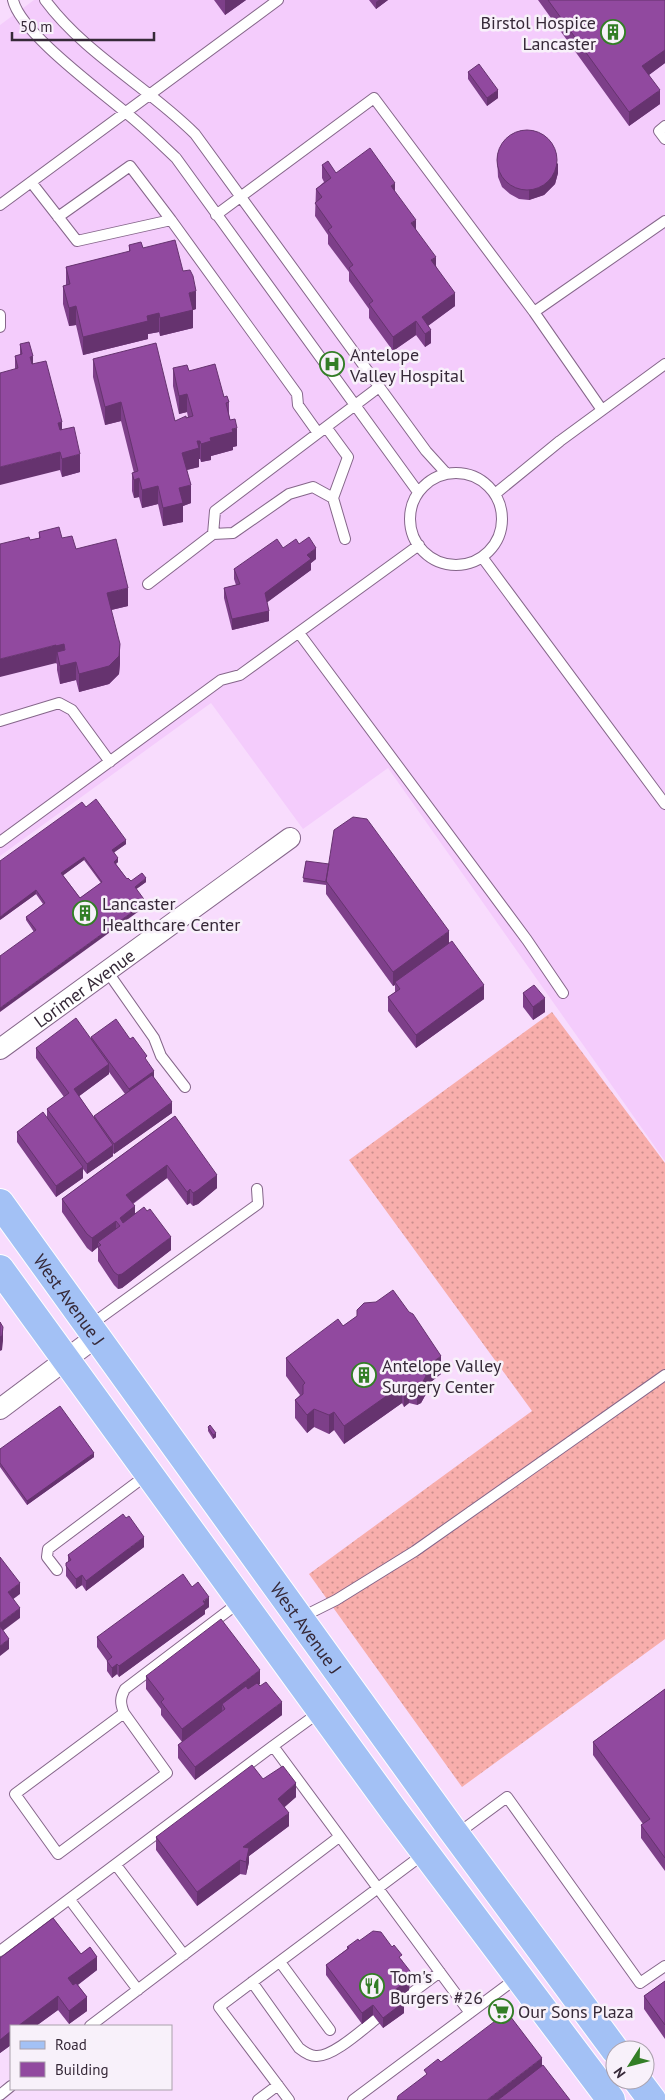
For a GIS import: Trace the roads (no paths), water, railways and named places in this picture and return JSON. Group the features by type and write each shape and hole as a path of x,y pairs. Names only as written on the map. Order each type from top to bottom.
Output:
{"main road":[{"name":"West Avenue J","path":"3,1210 455,1835 608,2040"},
{"name":"West Avenue J","path":"0,1269 321,1711 610,2100"},
{"path":"338,1734 366,1737 428,1822 455,1835"},
{"path":"426,1853 457,1861 547,1983 570,1989"}],"street":[{"name":"Lorimer Avenue","path":"0,1049 290,838"},
{"path":"0,1409 66,1360 92,1332"}],"lane":[{"path":"13,0 15,10 58,57 126,113 176,158 418,492"},
{"path":"45,0 69,29 171,110 195,134 426,451 446,473"},
{"path":"0,205 278,0"},
{"path":"216,215 374,98 534,312 602,410"},
{"path":"665,126 659,131 665,139"},
{"path":"58,217 130,166 297,394 298,405 348,457 333,498 345,539"},
{"path":"31,182 77,241 171,220"},
{"path":"534,312 665,221"},
{"path":"0,315 0,327"},
{"path":"495,494 602,410 665,364"},
{"path":"213,534 215,511 379,387"},
{"path":"458,472 479,479 495,494 502,516 502,528 498,539 491,549 482,557 460,565 449,564 428,556 411,531 410,510 418,492 426,483 446,473 458,472"},
{"path":"148,584 213,534 232,533 289,494 313,487 333,498"},
{"path":"0,842 221,680 240,675 419,545"},
{"path":"482,557 665,804"},
{"path":"299,633 522,933 563,993"},
{"path":"0,721 59,703 72,710 110,762"},
{"path":"107,972 154,1038 161,1056 185,1087"},
{"path":"92,1332 258,1204 257,1189"},
{"path":"299,1618 336,1600 415,1551 665,1375"},
{"path":"57,1570 47,1557 48,1549 149,1474"},
{"path":"124,1713 15,1794 58,1854 167,1773 124,1713 120,1703 125,1689 241,1601"},
{"path":"0,1951 321,1711"},
{"path":"273,1746 470,2013"},
{"path":"455,1835 507,1797 640,1983 665,1966"},
{"path":"91,2025 339,1837"},
{"path":"289,2100 219,2007 426,1853"},
{"path":"116,1865 184,1955"},
{"path":"70,1900 138,1990"},
{"path":"280,1962 330,2030"},
{"path":"397,2004 440,1972"},
{"path":"353,2100 518,1977"},
{"path":"252,1982 299,2048 306,2053 316,2056 332,2052 376,2019"},
{"path":"258,2100 278,2085"},
{"path":"0,2095 10,2087"}],"place":[{"name":"Birstol Hospice Lancaster","path":"613,32"},
{"name":"Antelope Valley Hospital","path":"332,364"},
{"name":"Lancaster Healthcare Center","path":"85,913"},
{"name":"Antelope Valley Surgery Center","path":"364,1375"},
{"name":"Tom's Burgers #26","path":"372,1986"},
{"name":"Our Sons Plaza","path":"501,2011"}]}
